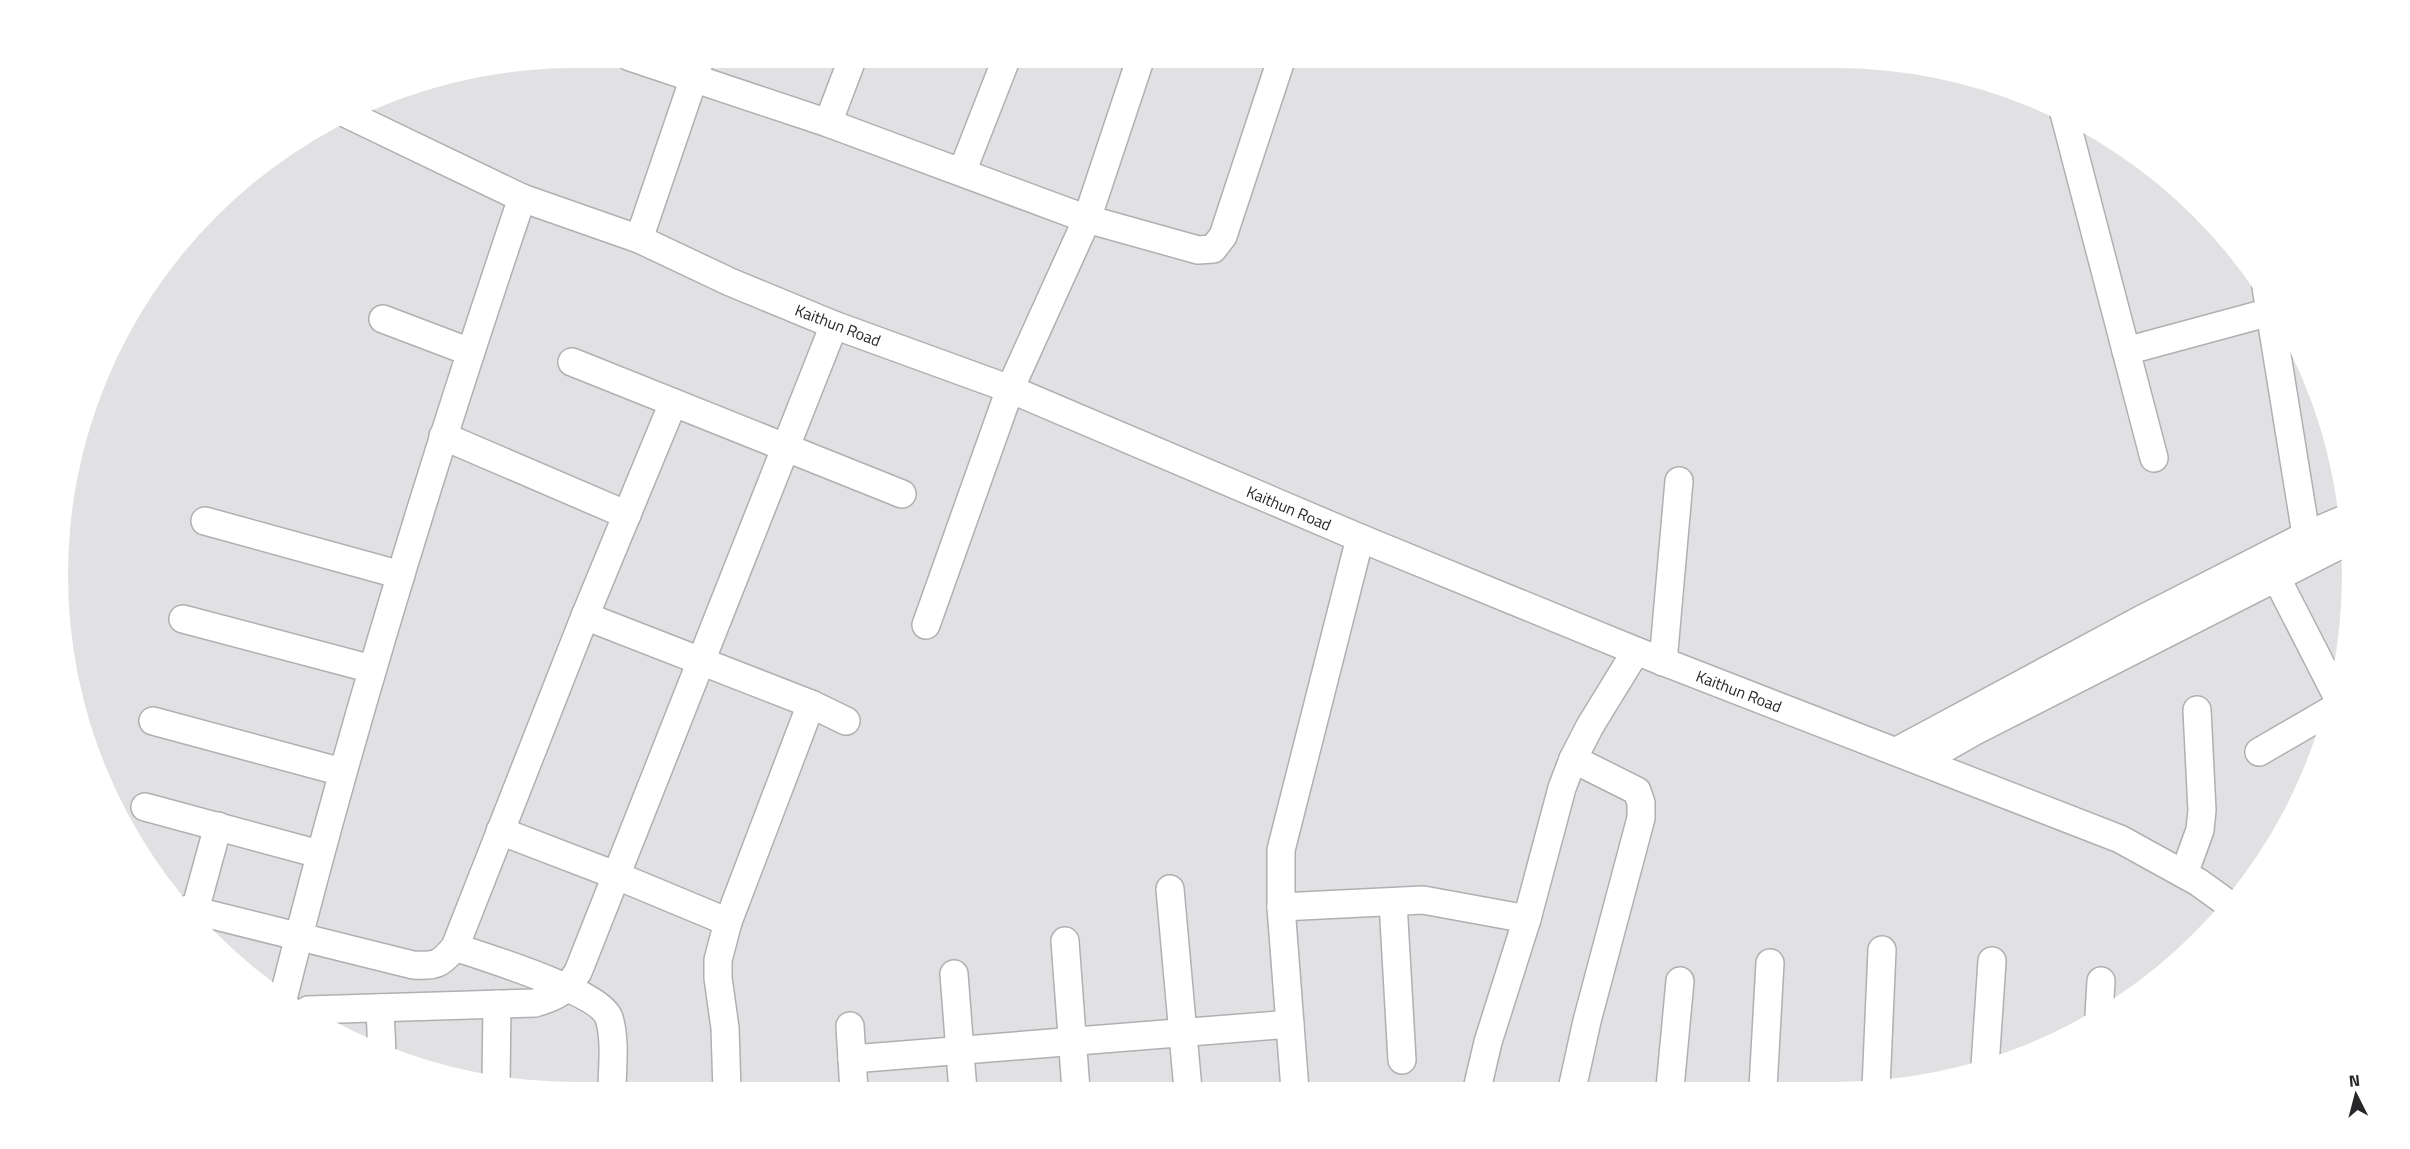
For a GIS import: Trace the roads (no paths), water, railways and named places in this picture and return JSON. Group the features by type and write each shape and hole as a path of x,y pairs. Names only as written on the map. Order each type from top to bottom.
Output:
{"street":[{"path":"639,239 698,68"},
{"path":"700,68 828,123 1087,219 1198,250 1214,249 1223,236 1278,68"},
{"path":"828,123 849,68"},
{"path":"962,172 1003,68"},
{"path":"926,625 1010,389 1087,219 1137,68"},
{"name":"Kaithun Road","path":"355,118 522,198 639,239 730,282 834,325 1010,389 1360,538 1663,662 1922,760 2120,839 2184,874 2224,901"},
{"path":"2067,123 2154,458"},
{"path":"285,990 319,854 372,669 443,436 522,198"},
{"path":"2126,351 2262,301"},
{"path":"2270,314 2309,548"},
{"path":"383,320 470,352"},
{"path":"314,1010 535,1003 555,997 567,988 578,972 834,325"},
{"path":"572,362 902,494"},
{"path":"193,909 412,965 432,966 445,960 455,947 585,616 672,403"},
{"path":"443,436 627,515"},
{"path":"1663,662 1678,480"},
{"path":"205,521 401,574"},
{"path":"1922,760 2276,577 2339,524"},
{"path":"1294,1082 1281,907 1281,850 1360,538"},
{"path":"1897,751 2146,617 2309,548 2341,542"},
{"path":"2276,577 2330,683"},
{"path":"585,616 811,704 846,721"},
{"path":"183,619 372,669"},
{"path":"1479,1082 1488,1042 1527,918 1562,788 1573,759 1636,651"},
{"path":"727,1082 725,1028 718,978 718,960 728,922 811,704"},
{"path":"2184,874 2200,830 2202,810 2197,710"},
{"path":"2259,752 2322,715"},
{"path":"153,721 342,772"},
{"path":"1573,759 1636,791 1641,802 1641,818 1592,999 1574,1082"},
{"path":"145,807 319,854"},
{"path":"192,908 218,826"},
{"path":"500,831 728,922"},
{"path":"1170,890 1187,1082"},
{"path":"1281,907 1422,900 1527,918"},
{"path":"1393,902 1402,1060"},
{"path":"1065,941 1076,1082"},
{"path":"455,947 567,988 597,1004 608,1016 611,1034 612,1082"},
{"path":"1876,1079 1882,950"},
{"path":"1985,1059 1992,961"},
{"path":"1763,1082 1770,963"},
{"path":"954,974 962,1082"},
{"path":"1671,1082 1680,981"},
{"path":"2099,1007 2101,981"},
{"path":"496,1075 497,1004"},
{"path":"380,1008 382,1044"},
{"path":"852,1059 1290,1024"},
{"path":"850,1026 853,1082"}]}
